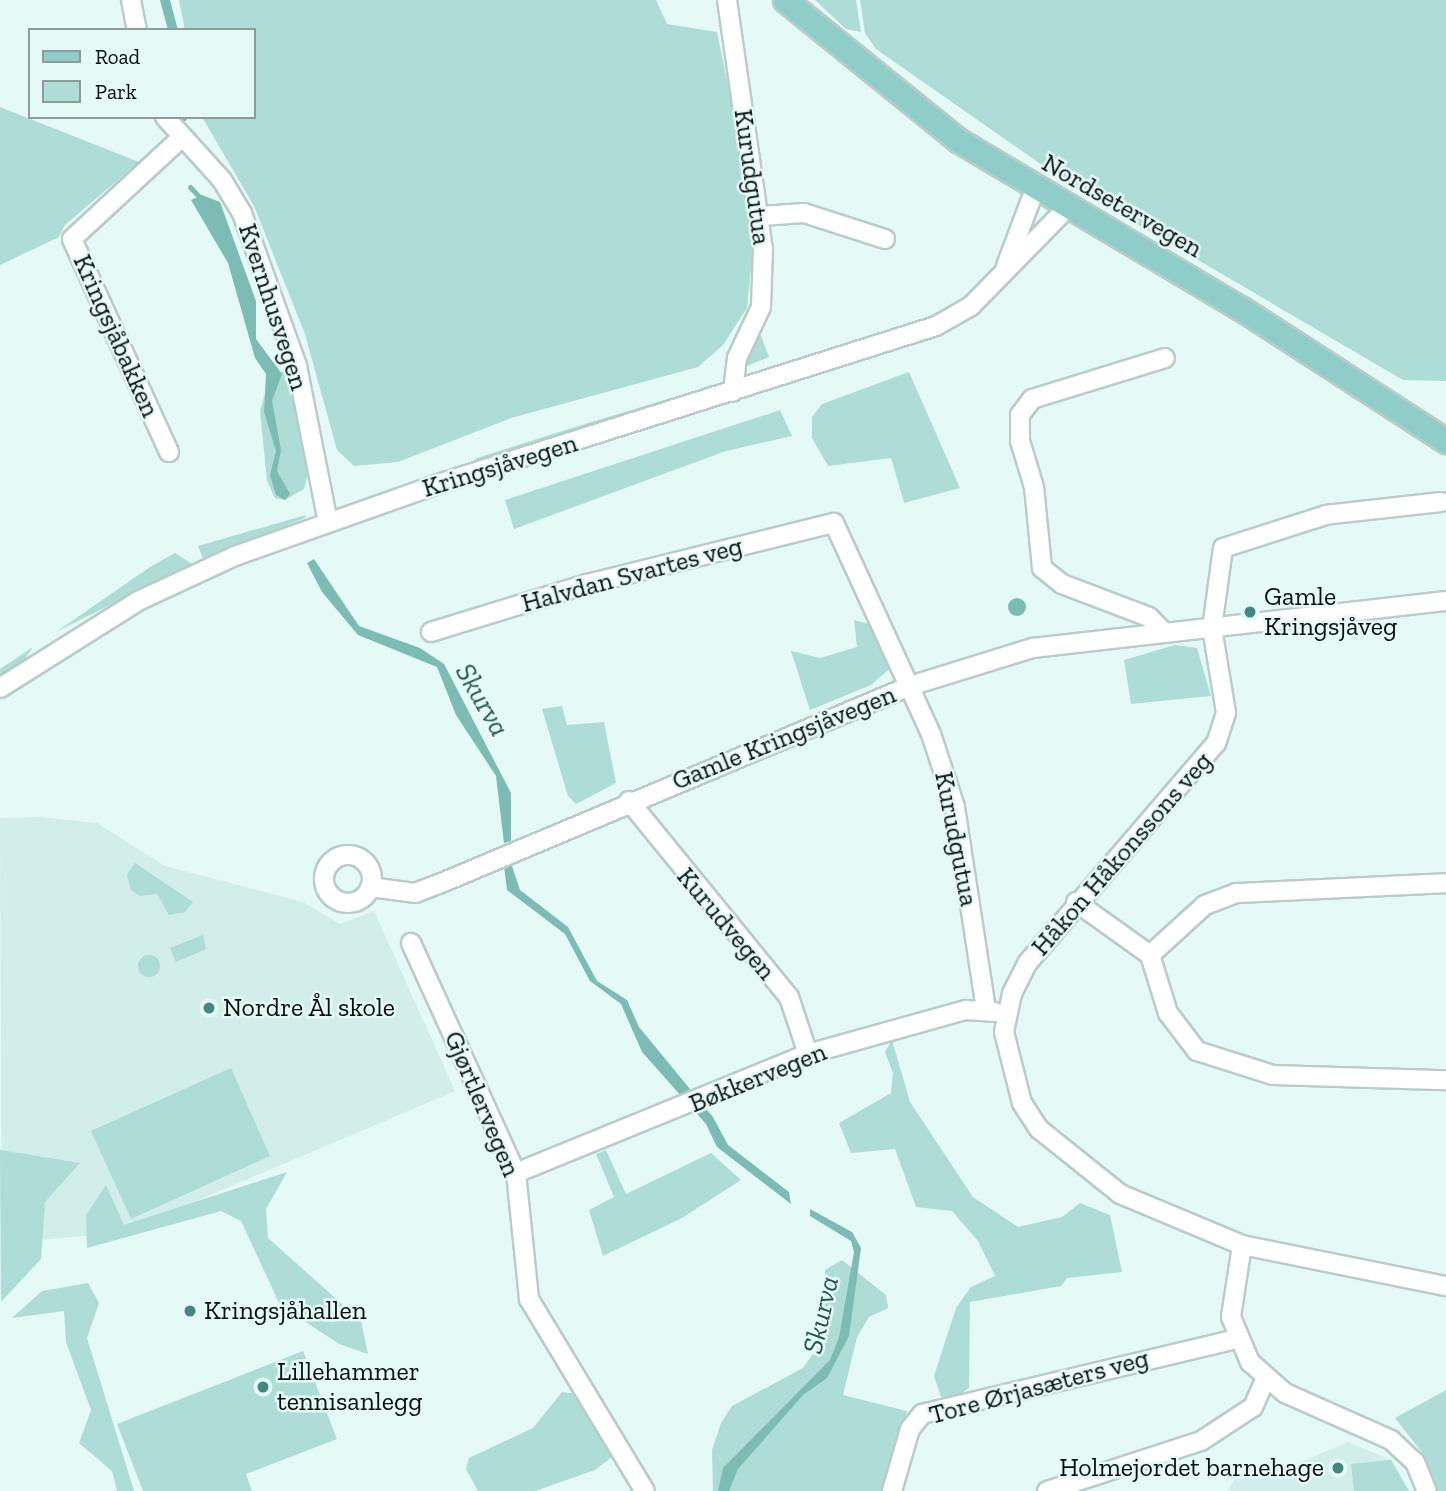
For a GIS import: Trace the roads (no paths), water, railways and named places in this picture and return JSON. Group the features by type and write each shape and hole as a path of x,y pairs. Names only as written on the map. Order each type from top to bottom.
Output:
{"main road":[{"name":"Nordsetervegen","path":"785,0 924,116 1035,189 1242,309 1446,441"}],"street":[{"path":"131,0 137,28"},
{"name":"Kurudgutua","path":"727,0 762,216 761,307 737,358 733,392"},
{"name":"Kvernhusvegen","path":"165,119 180,139 222,180 253,241 297,366 328,522"},
{"name":"Kringsjåbakken","path":"169,452 72,239 180,139"},
{"name":"Kringsjåvegen","path":"1006,266 1035,189"},
{"name":"Kringsjåvegen","path":"0,688 50,651 196,572 328,522 936,326 971,306 1006,266 1055,227 1067,208"},
{"path":"762,216 804,213 885,239"},
{"path":"1162,630 1149,617 1062,584 1042,568 1036,497 1020,441 1020,415 1032,399 1165,358"},
{"path":"1212,628 1223,548 1326,515 1441,502"},
{"name":"Kurudgutua","path":"834,523 910,686 955,807 986,1009"},
{"name":"Halvdan Svartes veg","path":"430,632 587,584 834,523"},
{"name":"Gamle Kringsjåvegen","path":"370,887 415,893 910,686 1033,648 1162,630 1212,628 1446,601"},
{"name":"Håkon Håkonssons veg","path":"1212,628 1226,713 1216,743 1076,902 1028,962 1005,1015 1005,1046 1022,1103 1063,1154 1120,1194 1242,1245 1446,1286"},
{"name":"Kurudvegen","path":"629,802 789,997 808,1054"},
{"path":"1150,955 1205,905 1237,893 1446,883"},
{"path":"1076,902 1150,955 1182,1034 1197,1051 1236,1067 1321,1079 1446,1080"},
{"name":"Gjørtlervegen","path":"411,943 516,1172 529,1299 645,1491"},
{"path":"986,1009 1005,1015"},
{"name":"Bøkkervegen","path":"516,1172 693,1105 808,1054 986,1009"},
{"path":"1242,1245 1231,1300 1237,1339 1265,1380 1391,1440 1415,1462 1427,1491"},
{"name":"Tore Ørjasæters veg","path":"892,1491 910,1429 922,1413 1237,1339"},
{"path":"1047,1491 1200,1441 1253,1407 1265,1380"}],"waterway":[{"name":"Skurva","path":"190,187 202,200"}],"place":[{"name":"Gamle Kringsjåveg","path":"1250,612"},
{"name":"Nordre Ål skole","path":"209,1008"},
{"name":"Kringsjåhallen","path":"190,1311"},
{"name":"Lillehammer tennisanlegg","path":"263,1387"},
{"name":"Holmejordet barnehage","path":"1338,1468"}]}
